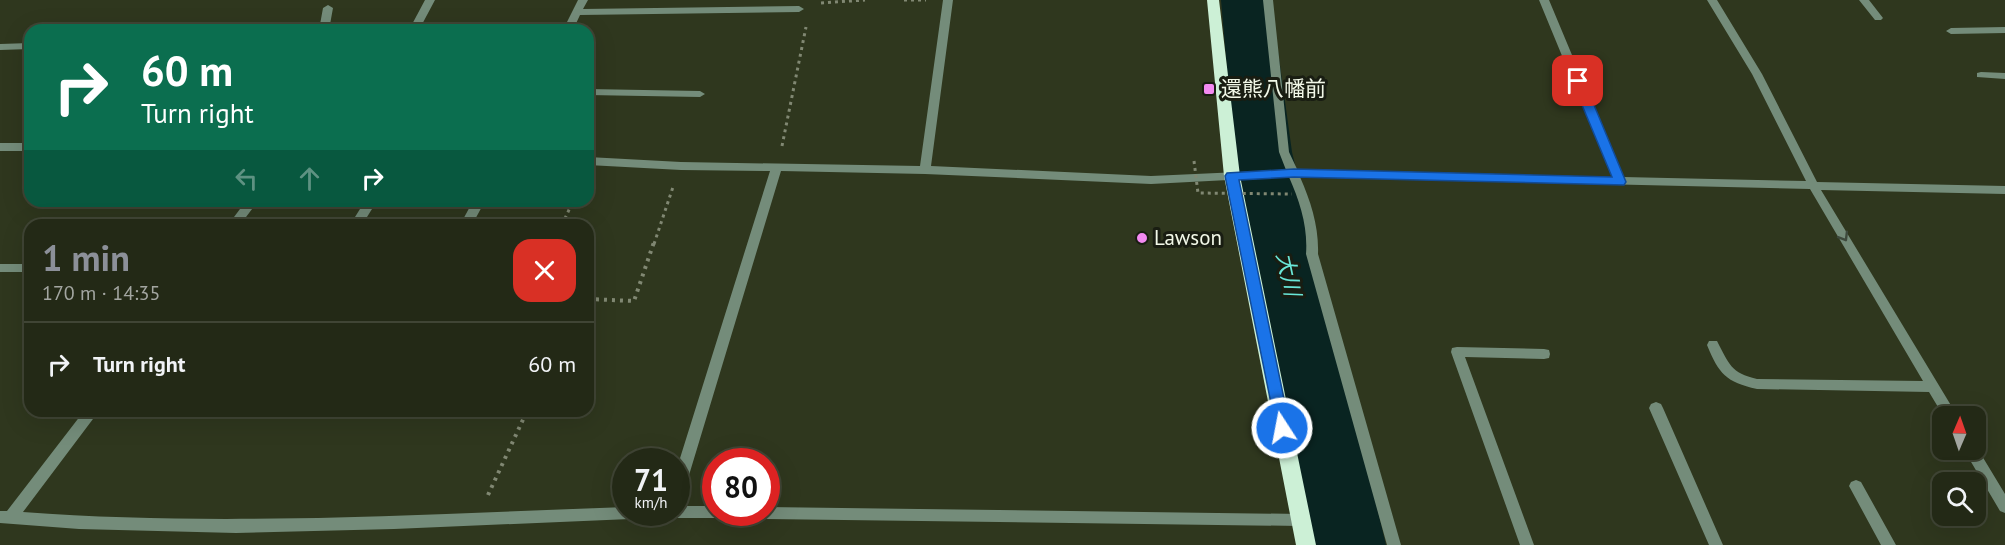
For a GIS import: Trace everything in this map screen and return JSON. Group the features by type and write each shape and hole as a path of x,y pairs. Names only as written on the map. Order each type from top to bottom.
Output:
{"highway":[{"path":"1213,0 1232,176 1306,545"}],"street":[{"path":"417,24 430,0"},
{"path":"571,24 583,0"},
{"path":"926,170 948,0"},
{"path":"1268,0 1284,152 1305,200 1313,237 1312,254 1330,326 1394,545"},
{"path":"1544,0 1620,182"},
{"path":"1712,0 1757,75 1814,187 1944,406"},
{"path":"1864,0 1878,18"},
{"path":"325,24 328,8"},
{"path":"576,12 799,9"},
{"path":"1951,31 2005,30"},
{"path":"0,47 24,46"},
{"path":"1981,75 2005,76"},
{"path":"594,92 700,94"},
{"path":"0,147 24,147"},
{"path":"594,160 681,166 926,170 1151,180 1294,173 2005,190"},
{"path":"690,450 777,168"},
{"path":"0,268 24,268"},
{"path":"1713,345 1725,371 1750,382 1933,387"},
{"path":"1527,545 1457,352 1544,354"},
{"path":"1656,408 1716,545"},
{"path":"5,518 87,417"},
{"path":"1977,460 2005,507"},
{"path":"1856,486 1889,545"},
{"path":"780,513 1300,520"},
{"path":"5,518 117,525 188,526 612,514"}],"path":[{"path":"799,9 811,4 865,0"},
{"path":"777,168 811,4"},
{"path":"1194,161 1198,193 1293,194"},
{"path":"594,299 634,302 681,166"},
{"path":"477,518 524,417"}],"waterway":[{"name":"大川","path":"1246,0 1263,152 1348,545"}],"place":[{"name":"還熊八幡前","path":"1209,89"},
{"name":"Lawson","path":"1142,238"}],"route":[{"path":"1282,428 1232,176 1294,173 1620,182 1578,81"}]}
